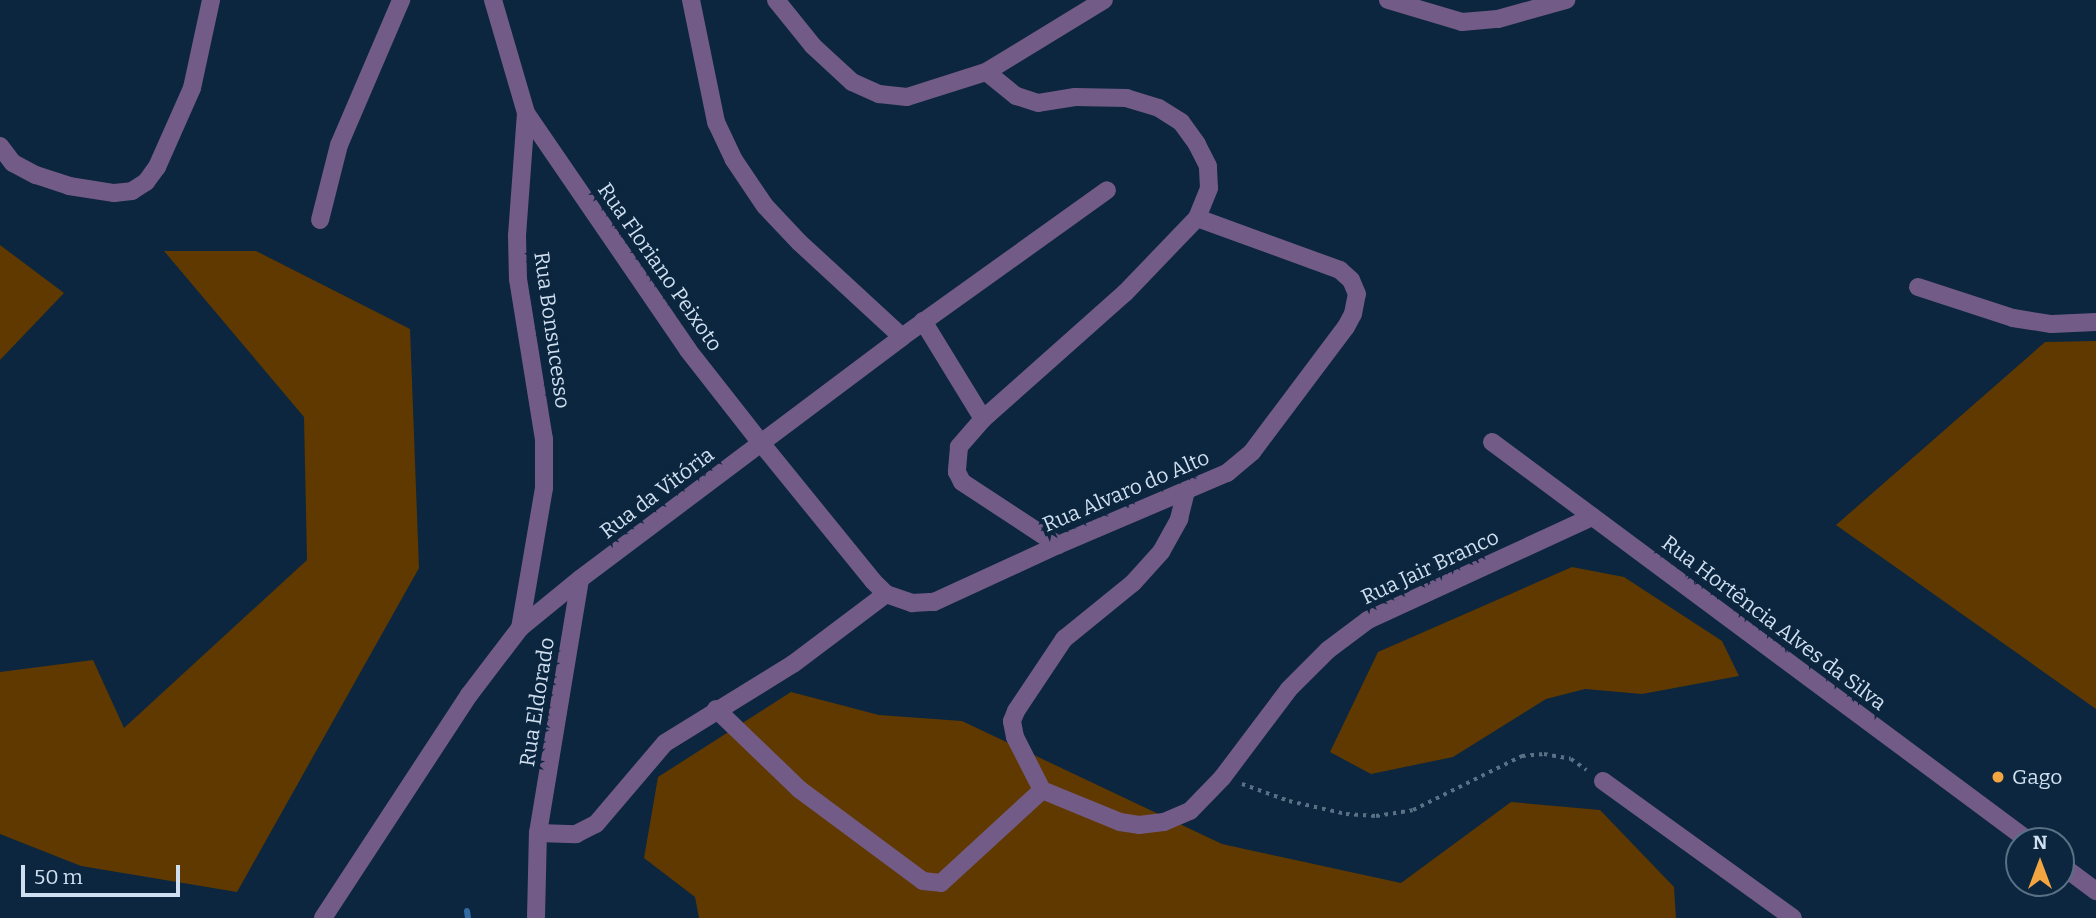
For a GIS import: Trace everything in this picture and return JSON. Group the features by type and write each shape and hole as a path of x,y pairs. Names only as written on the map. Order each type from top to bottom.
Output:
{"street":[{"path":"0,146 13,163 36,175 69,186 114,193 132,191 146,182 157,167 192,88 211,0"},
{"path":"320,220 339,145 401,0"},
{"name":"Rua Bonsucesso","path":"493,0 526,113 517,236 518,279 544,439 544,488 520,628"},
{"path":"691,0 716,122 734,160 765,206 902,337"},
{"path":"776,0 834,66 852,82 879,94 907,97 986,72 1104,0"},
{"path":"1388,0 1462,22 1498,19 1566,0"},
{"path":"986,72 1016,96 1038,103 1075,97 1127,98 1159,108 1181,122 1208,166 1209,188 1197,218 1125,293 983,419 959,447 956,461 962,482 1058,545"},
{"name":"Rua Floriano Peixoto","path":"526,113 688,350 761,443"},
{"name":"Rua da Vitória","path":"323,918 468,695 520,628 580,579 923,321 1107,190"},
{"name":"Rua Alvaro do Alto","path":"886,594 912,603 934,602 1058,545 1227,473 1252,452 1346,327 1353,313 1357,294 1351,280 1340,270 1197,218"},
{"path":"1918,287 2013,318 2052,324 2096,321"},
{"path":"923,321 983,419"},
{"name":"Rua Hortência Alves da Silva","path":"1492,442 2010,827"},
{"path":"538,833 576,834 596,824 665,743 716,709 793,664 886,594 761,443"},
{"path":"716,709 799,789 923,881 933,885 951,877 1042,790 1012,727 1016,711 1064,639 1133,583 1161,552 1179,519 1186,491"},
{"name":"Rua Jair Branco","path":"1042,790 1120,822 1139,825 1164,822 1190,811 1222,778 1289,689 1328,650 1368,620 1592,517"},
{"name":"Rua Eldorado","path":"536,918 538,833 580,579"},
{"path":"1603,781 1793,918"},
{"path":"2075,875 2096,891"}],"path":[{"path":"1222,778 1289,801 1346,814 1376,816 1413,810 1522,756 1544,754 1571,759 1603,781"}],"shaded area":[{"path":"0,245 64,293 0,360"},
{"path":"164,251 256,251 410,329 419,568 237,892 81,866 0,834 0,672 93,660 124,728 307,560 304,417"},
{"path":"2096,341 2096,709 1836,525 2045,342"},
{"path":"1572,567 1624,577 1722,641 1739,676 1642,694 1585,689 1546,699 1453,757 1371,774 1330,752 1378,652"},
{"path":"791,692 879,715 962,721 1222,844 1401,883 1511,802 1600,810 1674,887 1676,918 699,918 695,897 644,858 658,777"}],"waterway":[{"path":"467,911 468,918"}],"place":[{"name":"Gago","path":"1998,777"}]}
